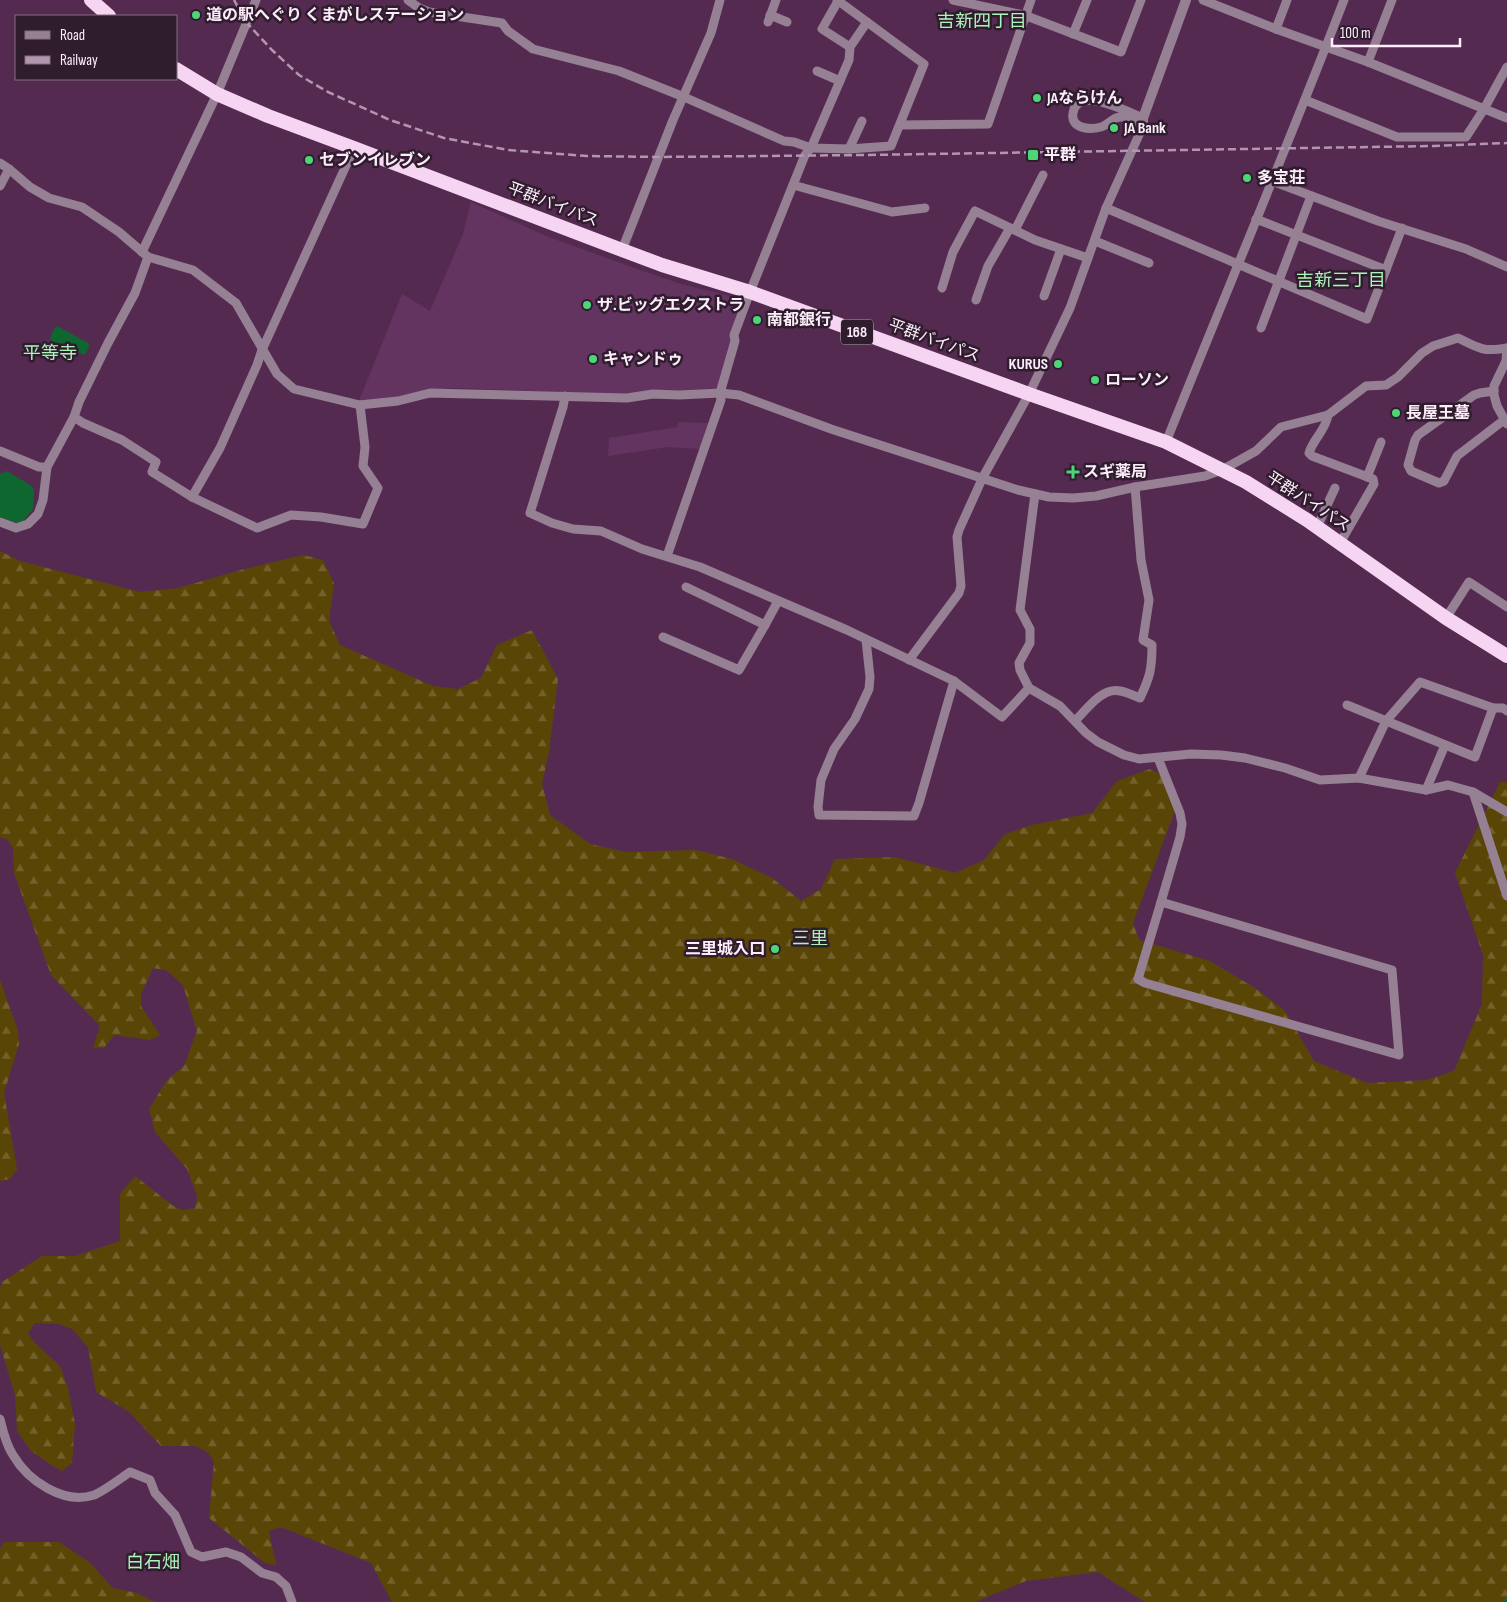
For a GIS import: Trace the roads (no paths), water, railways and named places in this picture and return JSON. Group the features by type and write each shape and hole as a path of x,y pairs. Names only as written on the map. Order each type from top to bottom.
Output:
{"highway":[{"path":"90,0 108,15"},
{"name":"平群バイパス","path":"178,70 217,94 268,116 622,250 662,265 750,292 1166,442 1246,482 1318,527 1446,618 1507,656"}],"street":[{"path":"0,522 16,528 28,524 38,514 47,467 74,417 79,402 108,343 135,293 145,255 217,94 256,0"},
{"path":"408,0 429,12 502,23 508,31 533,49 619,71 775,137 811,148 849,149 891,146 924,64 838,0 822,30 850,47"},
{"path":"622,250 711,33 720,0"},
{"path":"776,0 769,19 787,22"},
{"path":"953,0 1024,15 1121,52 1141,0"},
{"path":"900,125 988,124 1024,15 1031,0"},
{"path":"1073,34 1087,0"},
{"path":"909,660 959,593 961,586 957,537 959,530 982,477 1029,394 1070,308 1106,208 1143,122 1186,0"},
{"path":"1203,0 1326,48 1368,62 1507,118"},
{"path":"1227,9 1230,0"},
{"path":"1276,29 1288,0"},
{"path":"1166,442 1237,264 1287,148 1344,0"},
{"path":"1368,62 1392,0"},
{"path":"667,556 721,400 720,393 735,341 734,335 750,292 805,155 811,148 849,60 850,47 867,22"},
{"path":"1305,100 1397,137 1466,137 1507,67"},
{"path":"817,71 840,81"},
{"path":"1099,101 1143,122 1122,117 1100,127 1081,127 1072,120 1072,113 1079,102 1099,101"},
{"path":"849,149 862,121"},
{"path":"192,497 220,448 262,350 354,148"},
{"path":"0,163 30,188 49,198 82,207 119,232 145,255 193,270 236,303 276,374 294,389 359,405 398,401 430,394 627,398 653,394 720,393 739,396 831,429 1035,494 1049,497 1073,498 1096,496 1135,487 1206,476 1222,470 1256,451 1281,427 1328,415 1366,386 1386,385 1398,377 1422,353 1433,346 1458,338 1484,350 1490,351 1507,348 1506,361 1494,386 1497,406 1506,422 1457,456 1444,480 1439,483 1411,471 1408,465 1418,435 1474,395 1480,392 1494,392"},
{"path":"0,186 9,169"},
{"path":"976,300 988,266 1043,175"},
{"path":"1272,181 1466,249 1507,267"},
{"path":"793,185 892,212 925,208"},
{"path":"1261,328 1311,196"},
{"path":"1106,208 1367,319 1402,228"},
{"path":"942,288 953,252 975,211 1035,240 1088,258"},
{"path":"1256,218 1386,270"},
{"path":"1095,242 1149,263"},
{"path":"1044,296 1062,249"},
{"path":"565,396 530,513 552,523 573,529 601,530 642,549 700,567 954,681 1002,717 1029,688"},
{"path":"74,417 83,423 122,440 156,462 152,472 192,497 257,528 291,514 364,524 378,488 363,466 364,447 359,405"},
{"path":"1328,415 1327,423 1310,448 1309,453 1312,456 1373,479 1374,484 1340,543"},
{"path":"1367,477 1381,442"},
{"path":"0,450 39,467 47,467"},
{"path":"1075,721 1103,694 1110,690 1120,691 1140,698 1149,678 1152,645 1143,640 1149,600 1142,560 1135,487"},
{"path":"1318,527 1335,488"},
{"path":"1035,494 1020,610 1030,629 1030,643 1019,663 1020,670 1029,688 1060,706 1086,733 1098,742 1124,755 1139,758 1192,754 1221,755 1245,758 1285,768 1320,780 1358,778 1426,790 1448,785 1473,792 1507,812"},
{"path":"1446,618 1469,582 1507,607"},
{"path":"686,587 764,625"},
{"path":"663,636 740,670 778,601"},
{"path":"866,640 870,689 855,719 834,749 821,780 819,815 914,816 954,681"},
{"path":"1358,778 1386,721 1420,682 1493,708 1503,708 1507,711"},
{"path":"1347,705 1475,757 1493,708"},
{"path":"1426,790 1445,745"},
{"path":"1158,758 1180,813 1182,824 1180,837 1138,979 1399,1055 1392,970 1161,902"},
{"path":"1473,792 1507,896"},
{"path":"0,1419 13,1456 34,1480 53,1492 71,1497 95,1494 130,1472 150,1480 155,1492 175,1515 190,1552 202,1557 226,1552 241,1557 262,1573 276,1577 286,1586 292,1602"}],"waterway":[{"path":"1503,1602 1507,1599"}],"railway":[{"path":"234,0 246,22 272,50 299,75 328,92 390,120 444,138 508,150 587,156 659,157 1434,146 1507,143"}],"place":[{"name":"道の駅へぐり くまがしステーション","path":"196,15"},
{"name":"JAならけん","path":"1037,98"},
{"name":"JA Bank","path":"1114,128"},
{"name":"平群","path":"1033,155"},
{"name":"セブンイレブン","path":"309,160"},
{"name":"多宝荘","path":"1247,178"},
{"name":"ザ.ビッグエクストラ","path":"587,305"},
{"name":"南都銀行","path":"757,320"},
{"name":"キャンドゥ","path":"593,359"},
{"name":"KURUS","path":"1058,364"},
{"name":"ローソン","path":"1095,380"},
{"name":"長屋王墓","path":"1396,413"},
{"name":"スギ薬局","path":"1073,472"},
{"name":"三里城入口","path":"775,949"}],"district":[{"name":"吉新四丁目","path":"982,21"},
{"name":"吉新三丁目","path":"1341,280"},
{"name":"平等寺","path":"50,353"},
{"name":"三里","path":"810,938"},
{"name":"白石畑","path":"153,1562"}]}
